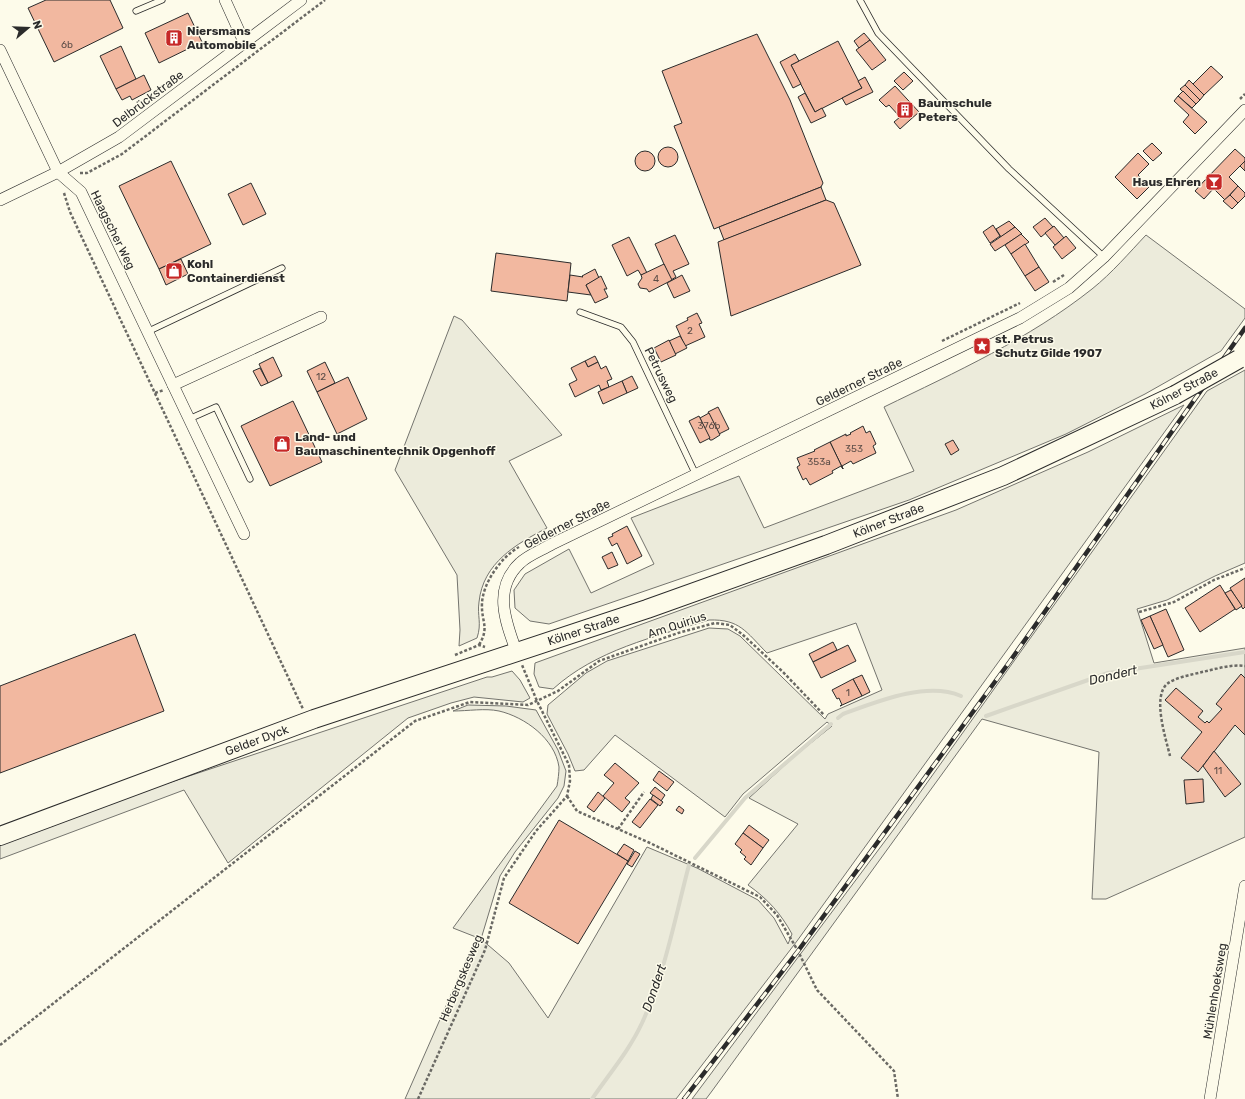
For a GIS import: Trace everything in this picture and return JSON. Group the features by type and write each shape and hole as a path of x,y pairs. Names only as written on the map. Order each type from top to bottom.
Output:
{"main road":[{"name":"Kölner Straße","path":"517,653 648,609 804,553 1003,476 1175,395 1242,357"},
{"name":"Gelder Dyck","path":"0,836 314,719 517,653"}],"street":[{"path":"225,0 244,42"},
{"name":"Delbrückstraße","path":"0,200 58,172 119,137 301,0"},
{"name":"Haagscher Weg","path":"0,50 58,172 81,192 244,534"},
{"name":"Gelderner Straße","path":"517,653 504,614 502,599 505,584 512,572 520,563 552,544 1020,318 1069,288 1104,257 1242,105"},
{"path":"173,385 321,316"},
{"name":"Mühlenhoeksweg","path":"1210,1099 1245,886"}],"lane":[{"path":"136,11 162,0"},
{"path":"860,0 878,33 1010,169 1104,257"},
{"path":"147,332 282,268"},
{"name":"Petrusweg","path":"580,312 621,327 633,342 696,474"},
{"path":"189,419 216,407 250,479"}],"path":[{"path":"314,719 302,708 70,212 58,172 86,173 122,154 325,0"},
{"path":"1242,105 1245,94"},
{"path":"1049,285 1067,273"},
{"path":"941,341 1024,301"},
{"path":"1139,612 1174,602 1214,580 1245,568"},
{"name":"Am Quirius","path":"0,1045 415,721 470,702 528,705 558,691 599,661 678,633 715,623 730,624 742,634 783,672 824,715"},
{"path":"517,653 537,700 569,766 570,781 567,796 577,811 711,871 760,897 777,915 798,951 816,990 894,1071 898,1099"},
{"path":"1170,756 1161,707 1163,690 1167,684 1188,676 1227,667 1245,666"},
{"path":"618,829 644,792"},
{"name":"Herbergskesweg","path":"418,1099 485,950 504,878 536,830 567,796"}],"shaded area":[{"path":"1146,235 1245,309 1245,318 1221,351 1145,394 1066,434 909,500 549,624 530,621 515,608 514,590 525,574 569,549 591,593 654,564 631,518 739,476 764,528 914,471 884,407 991,354 1043,324 1099,283"},
{"path":"454,316 462,320 562,435 509,461 547,528 513,548 494,566 487,576 482,588 479,602 479,628 477,638 459,646 460,630 457,575 395,470"},
{"path":"1245,370 1245,563 1167,600 1137,609 1154,663 1245,648 1245,837 1106,899 1092,899 1099,752 982,719 706,1099 692,1099 894,829 1207,391"},
{"path":"1184,405 797,941 676,1099 405,1099 471,949 481,939 509,963 548,1018 647,847 697,868 758,900 774,918 788,944 792,934 783,920 768,901 748,885 798,824 749,798 796,755 832,726 827,722 743,794 725,817 615,735 584,770 575,771 568,754 547,714 548,705 586,673 607,661 709,628 728,629 740,636 825,719 828,714 882,690 856,623 767,653 748,633 735,624 720,620 709,620 626,646 588,664 553,689 539,687 534,674 535,663 956,510 1088,452"},
{"path":"512,671 520,680 530,698 523,702 474,697 451,703 408,718 228,863 184,790 0,859 0,845 156,787 487,677"},
{"path":"468,705 506,706 536,710 558,750 566,771 564,786 558,798 515,852 500,876 481,939 453,928 557,786 559,767 552,747 537,731 519,718 494,710 453,711"}],"building":[{"path":"46,0 110,0 123,28 54,62 28,8"},
{"name":"Niersmans Automobile","path":"188,13 202,42 159,63 145,33"},
{"path":"864,33 870,40 859,48 854,41"},
{"path":"757,34 790,100 823,183 821,187 714,229 674,126 682,123 662,71"},
{"path":"870,40 886,60 872,70 856,50"},
{"path":"838,41 862,88 815,112 791,65"},
{"path":"121,46 136,79 116,89 100,56"},
{"path":"795,54 799,61 791,65 801,84 793,88 780,62"},
{"path":"1211,66 1223,77 1204,95 1193,84"},
{"path":"904,72 913,81 903,90 894,81"},
{"path":"144,75 151,90 132,100 130,96 122,100 116,89"},
{"path":"865,77 873,92 846,105 842,98 862,88 858,81"},
{"path":"1189,80 1204,95 1200,100 1185,85"},
{"path":"1185,85 1200,100 1196,104 1180,89"},
{"name":"Baumschule Peters","path":"895,86 919,112 900,129 894,122 900,117 889,105 886,107 879,100"},
{"path":"1183,91 1196,104 1192,108 1178,96"},
{"path":"805,93 815,112 822,108 826,116 811,123 798,97"},
{"path":"1178,96 1207,122 1195,134 1183,122 1189,115 1174,101"},
{"path":"1152,143 1162,153 1153,161 1143,151"},
{"path":"668,147 675,150 678,157 675,164 668,167 661,164 658,157 661,150"},
{"path":"1235,149 1245,158 1245,161 1229,177 1238,186 1225,200 1205,180"},
{"path":"645,151 652,154 655,161 652,168 645,171 638,168 635,161 638,154"},
{"path":"1138,153 1149,164 1138,175 1149,187 1137,199 1115,177"},
{"path":"171,161 211,244 159,269 119,186"},
{"path":"1245,161 1245,171 1240,166"},
{"path":"1205,180 1214,188 1204,199 1195,191"},
{"path":"251,183 266,214 243,225 228,194"},
{"path":"1238,186 1245,193 1245,196 1238,203 1230,195"},
{"path":"821,187 826,200 724,240 719,227"},
{"path":"1230,195 1238,203 1232,209 1223,201"},
{"path":"826,200 834,203 861,265 731,316 718,242"},
{"path":"1045,218 1053,227 1041,237 1033,227"},
{"path":"1009,221 1015,227 1001,237 996,229"},
{"path":"993,225 1000,236 990,243 983,232"},
{"path":"1054,226 1064,238 1055,245 1045,233"},
{"path":"1015,227 1022,234 995,251 990,244"},
{"path":"1021,234 1029,242 1011,254 1005,245"},
{"path":"675,235 689,264 673,271 676,277 671,280 655,244"},
{"path":"1066,236 1076,248 1062,259 1053,247"},
{"path":"629,237 647,273 641,275 638,270 627,276 612,245"},
{"path":"1025,244 1039,267 1025,276 1011,254"},
{"path":"496,253 571,263 567,301 491,291"},
{"name":"Kohl Containerdienst","path":"181,259 188,274 166,285 159,269"},
{"path":"664,264 672,280 649,292 647,289 640,288 638,284 642,278 641,275"},
{"path":"1039,267 1049,282 1035,291 1025,276"},
{"path":"595,269 599,278 586,285 591,295 568,292 570,275 583,277 582,276"},
{"path":"682,275 690,291 674,298 667,283"},
{"path":"601,276 607,289 604,289 608,297 595,303 586,285"},
{"path":"697,313 702,323 699,324 705,337 685,346 676,326 688,320 687,318"},
{"path":"680,336 687,348 675,354 669,341"},
{"path":"669,340 676,355 661,362 654,348"},
{"path":"595,356 598,362 588,367 585,361"},
{"path":"273,357 282,376 268,383 259,364"},
{"path":"585,361 588,367 598,362 601,369 606,366 612,379 607,381 609,387 601,390 599,385 575,397 569,384 577,380 571,368"},
{"path":"325,362 335,383 317,392 307,371"},
{"path":"260,368 268,383 261,386 253,371"},
{"path":"632,376 638,388 627,393 622,381"},
{"path":"348,377 367,419 337,434 317,392"},
{"path":"622,381 627,393 603,404 598,392"},
{"name":"Land- und Baumaschinentechnik Opgenhoff","path":"293,401 322,462 270,486 241,426"},
{"path":"718,407 729,429 719,434 708,412"},
{"path":"709,413 720,435 712,440 710,440 700,418"},
{"path":"699,416 710,438 700,443 689,421"},
{"path":"863,426 866,433 870,431 876,444 873,446 876,453 853,464 851,461 842,466 843,469 830,442 846,434 846,436 851,434 850,433"},
{"path":"953,440 959,450 951,455 945,444"},
{"path":"830,442 843,469 841,466 832,471 833,473 810,485 806,478 803,480 797,467 800,465 797,458 815,451 814,450"},
{"path":"627,526 642,556 627,564 617,543 612,546 608,538 613,536 612,534"},
{"path":"612,552 618,565 608,569 602,557"},
{"path":"1245,578 1245,607 1243,609 1230,588"},
{"path":"1220,585 1235,609 1200,632 1185,608"},
{"path":"1231,590 1242,606 1236,610 1225,593"},
{"path":"1166,609 1184,650 1168,657 1150,616"},
{"path":"1150,616 1163,645 1154,649 1141,620"},
{"path":"135,634 164,711 0,773 0,686"},
{"path":"833,642 837,650 813,662 809,654"},
{"path":"848,645 856,661 821,678 813,662"},
{"path":"1241,674 1245,678 1245,735 1235,725 1198,772 1181,758 1202,732 1165,700 1176,688 1203,711 1198,717 1205,723 1207,721 1209,723 1222,709 1216,704"},
{"path":"862,675 870,692 862,696 853,679"},
{"path":"853,679 862,696 840,706 842,705 839,698 837,699 832,690"},
{"path":"1214,751 1241,784 1225,797 1203,766"},
{"path":"615,763 639,783 625,798 630,802 622,812 603,796 614,783 604,775"},
{"path":"659,771 674,782 667,791 653,780"},
{"path":"1203,779 1204,802 1186,804 1184,780"},
{"path":"655,787 665,795 661,801 650,793"},
{"path":"598,792 605,798 594,812 587,807"},
{"path":"653,795 663,802 660,806 651,799"},
{"path":"650,799 658,805 640,828 632,822"},
{"path":"679,806 684,810 682,814 676,810"},
{"path":"559,820 628,861 578,944 509,903"},
{"path":"749,825 769,840 763,848 743,833"},
{"path":"743,833 763,848 751,865 744,859 746,857 740,852 742,850 735,844"},
{"path":"624,844 634,850 628,861 617,854"},
{"path":"635,851 640,854 632,867 627,864"}],"waterway":[{"name":"Dondert","path":"986,716 1108,673 1245,652"},
{"name":"Dondert","path":"838,718 843,714 870,704 917,692 947,692 961,696"},
{"name":"Dondert","path":"695,858 745,798 831,724"},
{"name":"Dondert","path":"592,1099 631,1043 650,1004 669,945 689,865"}],"railway":[{"path":"684,1099 798,951 1008,664 1245,328"}],"place":[{"name":"Niersmans Automobile","path":"174,38"},
{"name":"Baumschule Peters","path":"905,110"},
{"name":"Haus Ehren","path":"1214,182"},
{"name":"Kohl Containerdienst","path":"174,271"},
{"name":"st. Petrus Schutz Gilde 1907","path":"982,346"},
{"name":"Land- und Baumaschinentechnik Opgenhoff","path":"282,444"}]}
